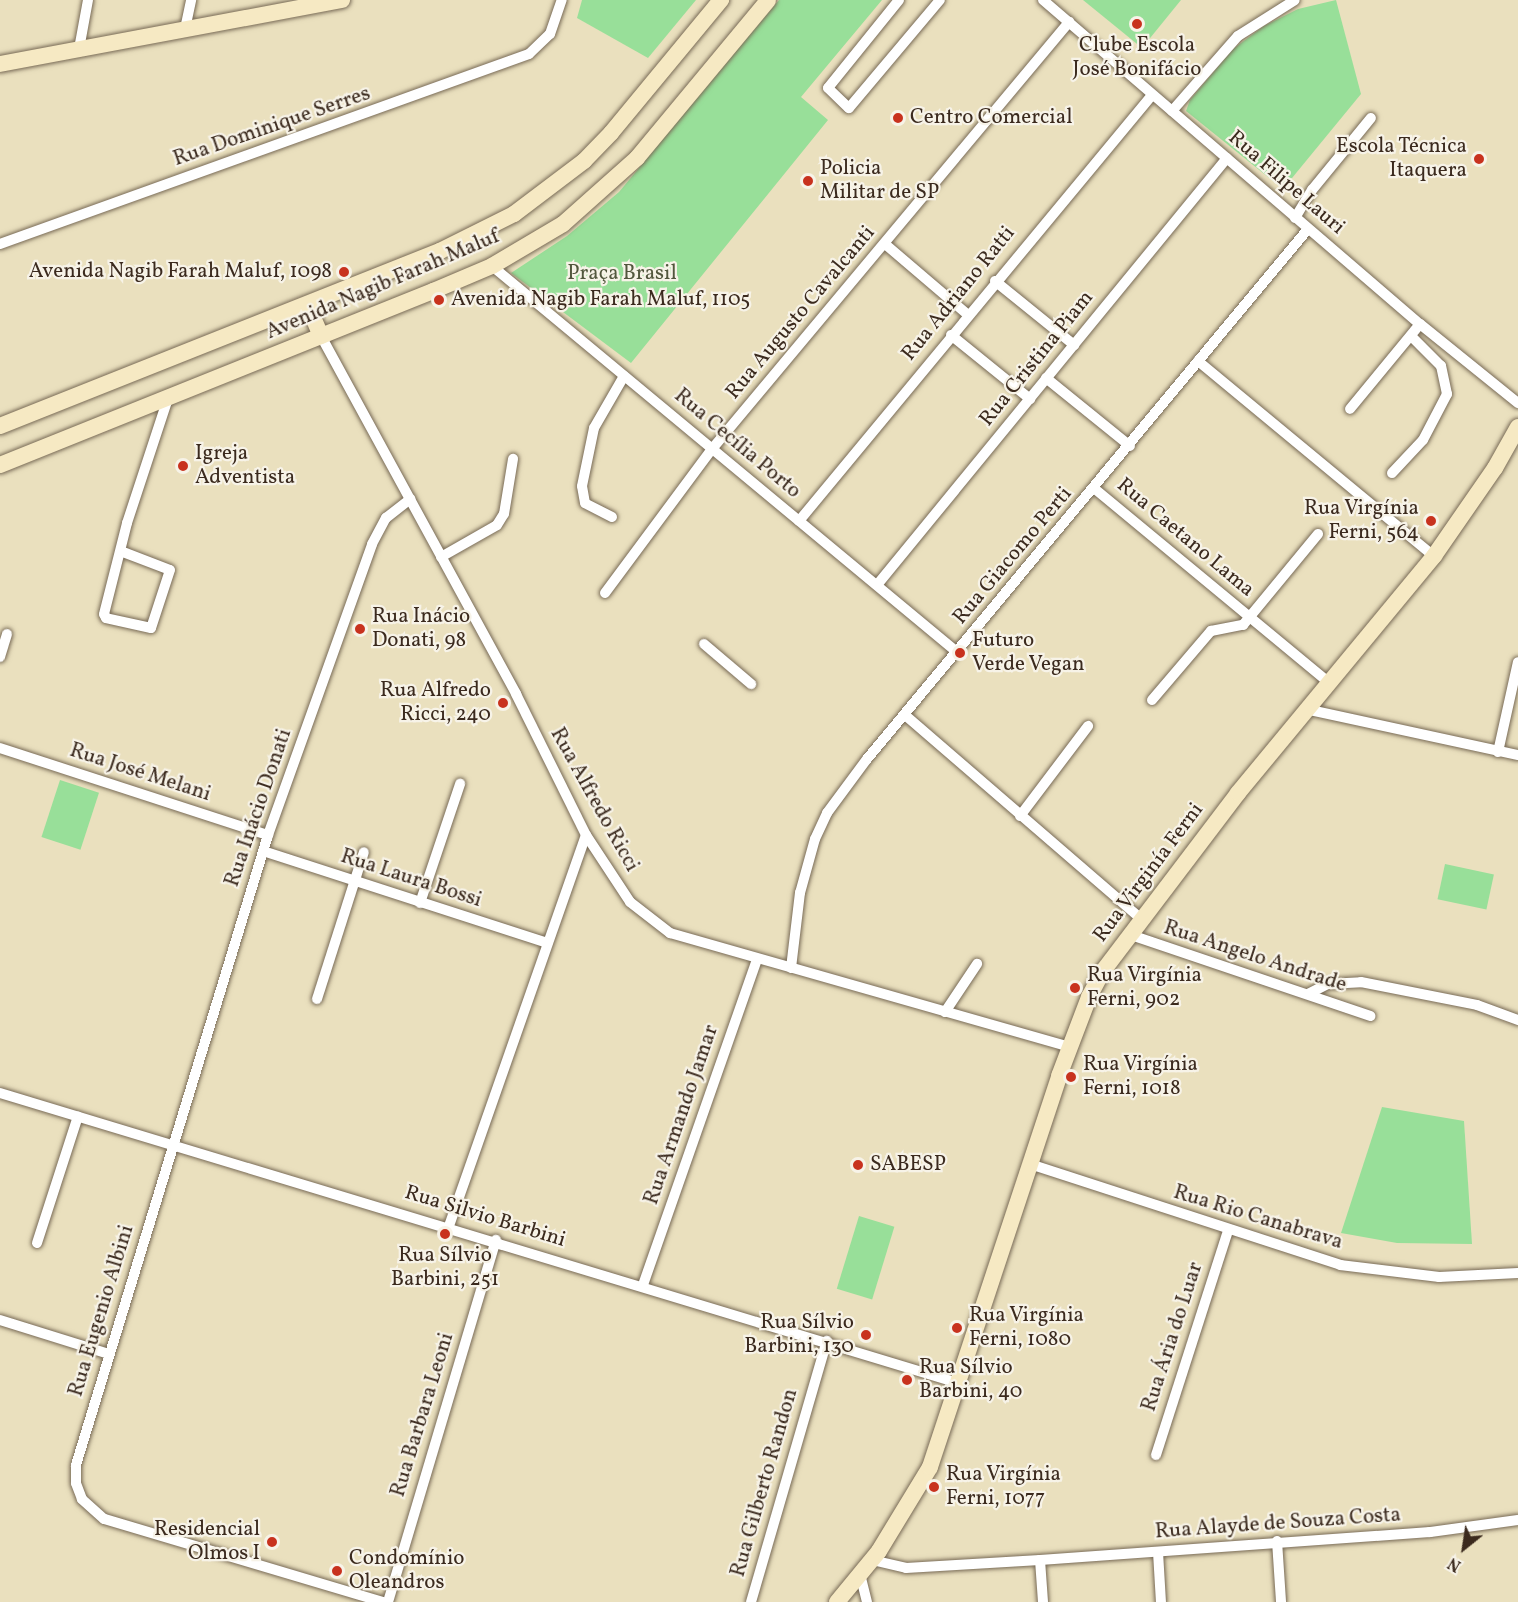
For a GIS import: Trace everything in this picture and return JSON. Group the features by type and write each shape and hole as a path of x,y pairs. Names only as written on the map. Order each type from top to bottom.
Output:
{"main road":[{"path":"0,64 185,29 298,4 342,0"},
{"name":"Avenida Nagib Farah Maluf","path":"0,426 476,234 514,214 557,183 611,133 722,0"},
{"name":"Avenida Nagib Farah Maluf","path":"0,465 492,266 563,224 637,158 768,0"},
{"path":"321,336 311,312 330,294"},
{"name":"Rua Virginía Ferni","path":"837,1602 872,1560 914,1498 930,1467 1069,1047 1089,997 1140,918 1434,556 1496,468 1518,427"}],"street":[{"path":"79,49 88,0"},
{"path":"185,29 191,0"},
{"name":"Rua Dominique Serres","path":"0,244 529,54 550,34 562,0"},
{"path":"899,0 828,88 849,108 940,0"},
{"name":"Rua Filipe Lauri","path":"1043,0 1295,218 1518,403"},
{"path":"1172,111 1238,36 1294,0"},
{"name":"Rua Augusto Cavalcanti","path":"605,593 712,449 1069,21"},
{"name":"Rua Adriano Ratti","path":"799,521 995,281 1152,95"},
{"path":"1295,218 1312,190 1371,118"},
{"name":"Rua Cristina Piam","path":"877,585 1227,158"},
{"name":"Rua Giacomo Perti","path":"791,969 800,893 815,839 838,798 1308,229"},
{"path":"885,244 968,315"},
{"name":"Rua Cecília Porto","path":"492,266 957,652"},
{"path":"995,281 1074,345"},
{"path":"1350,409 1420,324"},
{"path":"951,335 1030,399"},
{"name":"Rua Alfredo Ricci","path":"321,336 410,499 586,835 630,903 649,921 670,933 1069,1047"},
{"path":"1392,473 1423,440 1447,394 1441,366 1411,336"},
{"path":"1198,361 1434,556"},
{"path":"612,517 585,503 582,486 594,428 624,376"},
{"path":"1046,378 1130,446"},
{"path":"123,552 170,570 151,628 105,617 123,552 127,523 168,398"},
{"path":"441,558 491,533 497,525 504,514 513,459"},
{"name":"Rua Caetano Lama","path":"1095,489 1331,684"},
{"name":"Rua Inácio Donati","path":"174,1144 262,851 372,544 386,518 410,499"},
{"name":"Rua Caetano Lama","path":"1250,617 1318,534"},
{"path":"1152,700 1211,631 1239,628 1250,617"},
{"path":"0,657 7,634"},
{"path":"704,644 751,684"},
{"path":"1498,752 1518,662"},
{"path":"1310,710 1518,755"},
{"path":"905,715 1140,918"},
{"path":"1020,816 1088,726"},
{"name":"Rua José Melani","path":"0,748 36,757 268,835"},
{"path":"420,903 460,784"},
{"path":"449,1226 586,835"},
{"name":"Rua Laura Bossi","path":"262,851 548,943"},
{"path":"317,999 364,852"},
{"name":"Rua Angelo Andrade","path":"1128,934 1370,1016"},
{"name":"Rua Armando Jamar","path":"643,1285 757,959"},
{"path":"945,1012 977,964"},
{"path":"1308,994 1328,984 1361,982 1477,1005 1518,1020"},
{"name":"Rua Silvio Barbini","path":"0,1093 496,1240 958,1383"},
{"path":"38,1243 78,1116"},
{"name":"Rua Eugenio Albini","path":"174,1144 76,1466 78,1489 92,1512 104,1519 386,1602"},
{"name":"Rua Rio Canabrava","path":"1030,1164 1228,1231 1340,1265 1391,1273 1439,1277 1518,1273"},
{"name":"Rua Ária do Luar","path":"1156,1455 1228,1231"},
{"name":"Rua Barbara Leoni","path":"386,1602 496,1240"},
{"path":"0,1320 109,1354"},
{"name":"Rua Gilberto Randon","path":"751,1602 826,1341"},
{"name":"Rua Alayde de Souza Costa","path":"872,1560 906,1568 1040,1560 1277,1541 1430,1532 1518,1520"},
{"path":"1277,1541 1281,1602"},
{"path":"1158,1552 1161,1602"},
{"path":"1040,1560 1043,1602"},
{"path":"860,1574 867,1602"}],"green space":[{"path":"582,0 696,0 648,58 577,18"},
{"name":"Praça Brasil","path":"779,0 882,0 801,97 828,120 631,363 511,273 567,236 619,192"},
{"name":"Clube Escola José Bonifácio","path":"1083,0 1181,0 1142,48"},
{"path":"1336,0 1361,94 1283,189 1186,111 1190,100 1233,49 1264,26 1298,9"},
{"path":"60,780 99,793 80,850 41,837"},
{"path":"1445,864 1494,874 1486,910 1438,899"},
{"path":"1382,1107 1464,1121 1472,1244 1397,1243 1341,1233"},
{"path":"859,1216 894,1227 872,1299 837,1289"}],"place":[{"name":"Clube Escola José Bonifácio","path":"1137,24"},
{"name":"Centro Comercial","path":"898,118"},
{"name":"Escola Técnica Itaquera","path":"1479,159"},
{"name":"Policia Militar de SP","path":"808,181"},
{"name":"Avenida Nagib Farah Maluf, 1098","path":"344,272"},
{"name":"Avenida Nagib Farah Maluf, 1105","path":"439,300"},
{"name":"Igreja Adventista","path":"183,466"},
{"name":"Rua Virgínia Ferni, 564","path":"1431,521"},
{"name":"Rua Inácio Donati, 98","path":"360,629"},
{"name":"Futuro Verde Vegan","path":"960,653"},
{"name":"Rua Alfredo Ricci, 240","path":"503,703"},
{"name":"Rua Virgínia Ferni, 902","path":"1075,988"},
{"name":"Rua Virgínia Ferni, 1018","path":"1071,1077"},
{"name":"SABESP","path":"858,1165"},
{"name":"Rua Sílvio Barbini, 251","path":"445,1234"},
{"name":"Rua Virgínia Ferni, 1080","path":"957,1328"},
{"name":"Rua Sílvio Barbini, 130","path":"866,1335"},
{"name":"Rua Sílvio Barbini, 40","path":"907,1380"},
{"name":"Rua Virgínia Ferni, 1077","path":"934,1487"},
{"name":"Residencial Olmos I","path":"272,1542"},
{"name":"Condomínio Oleandros","path":"337,1571"}]}
